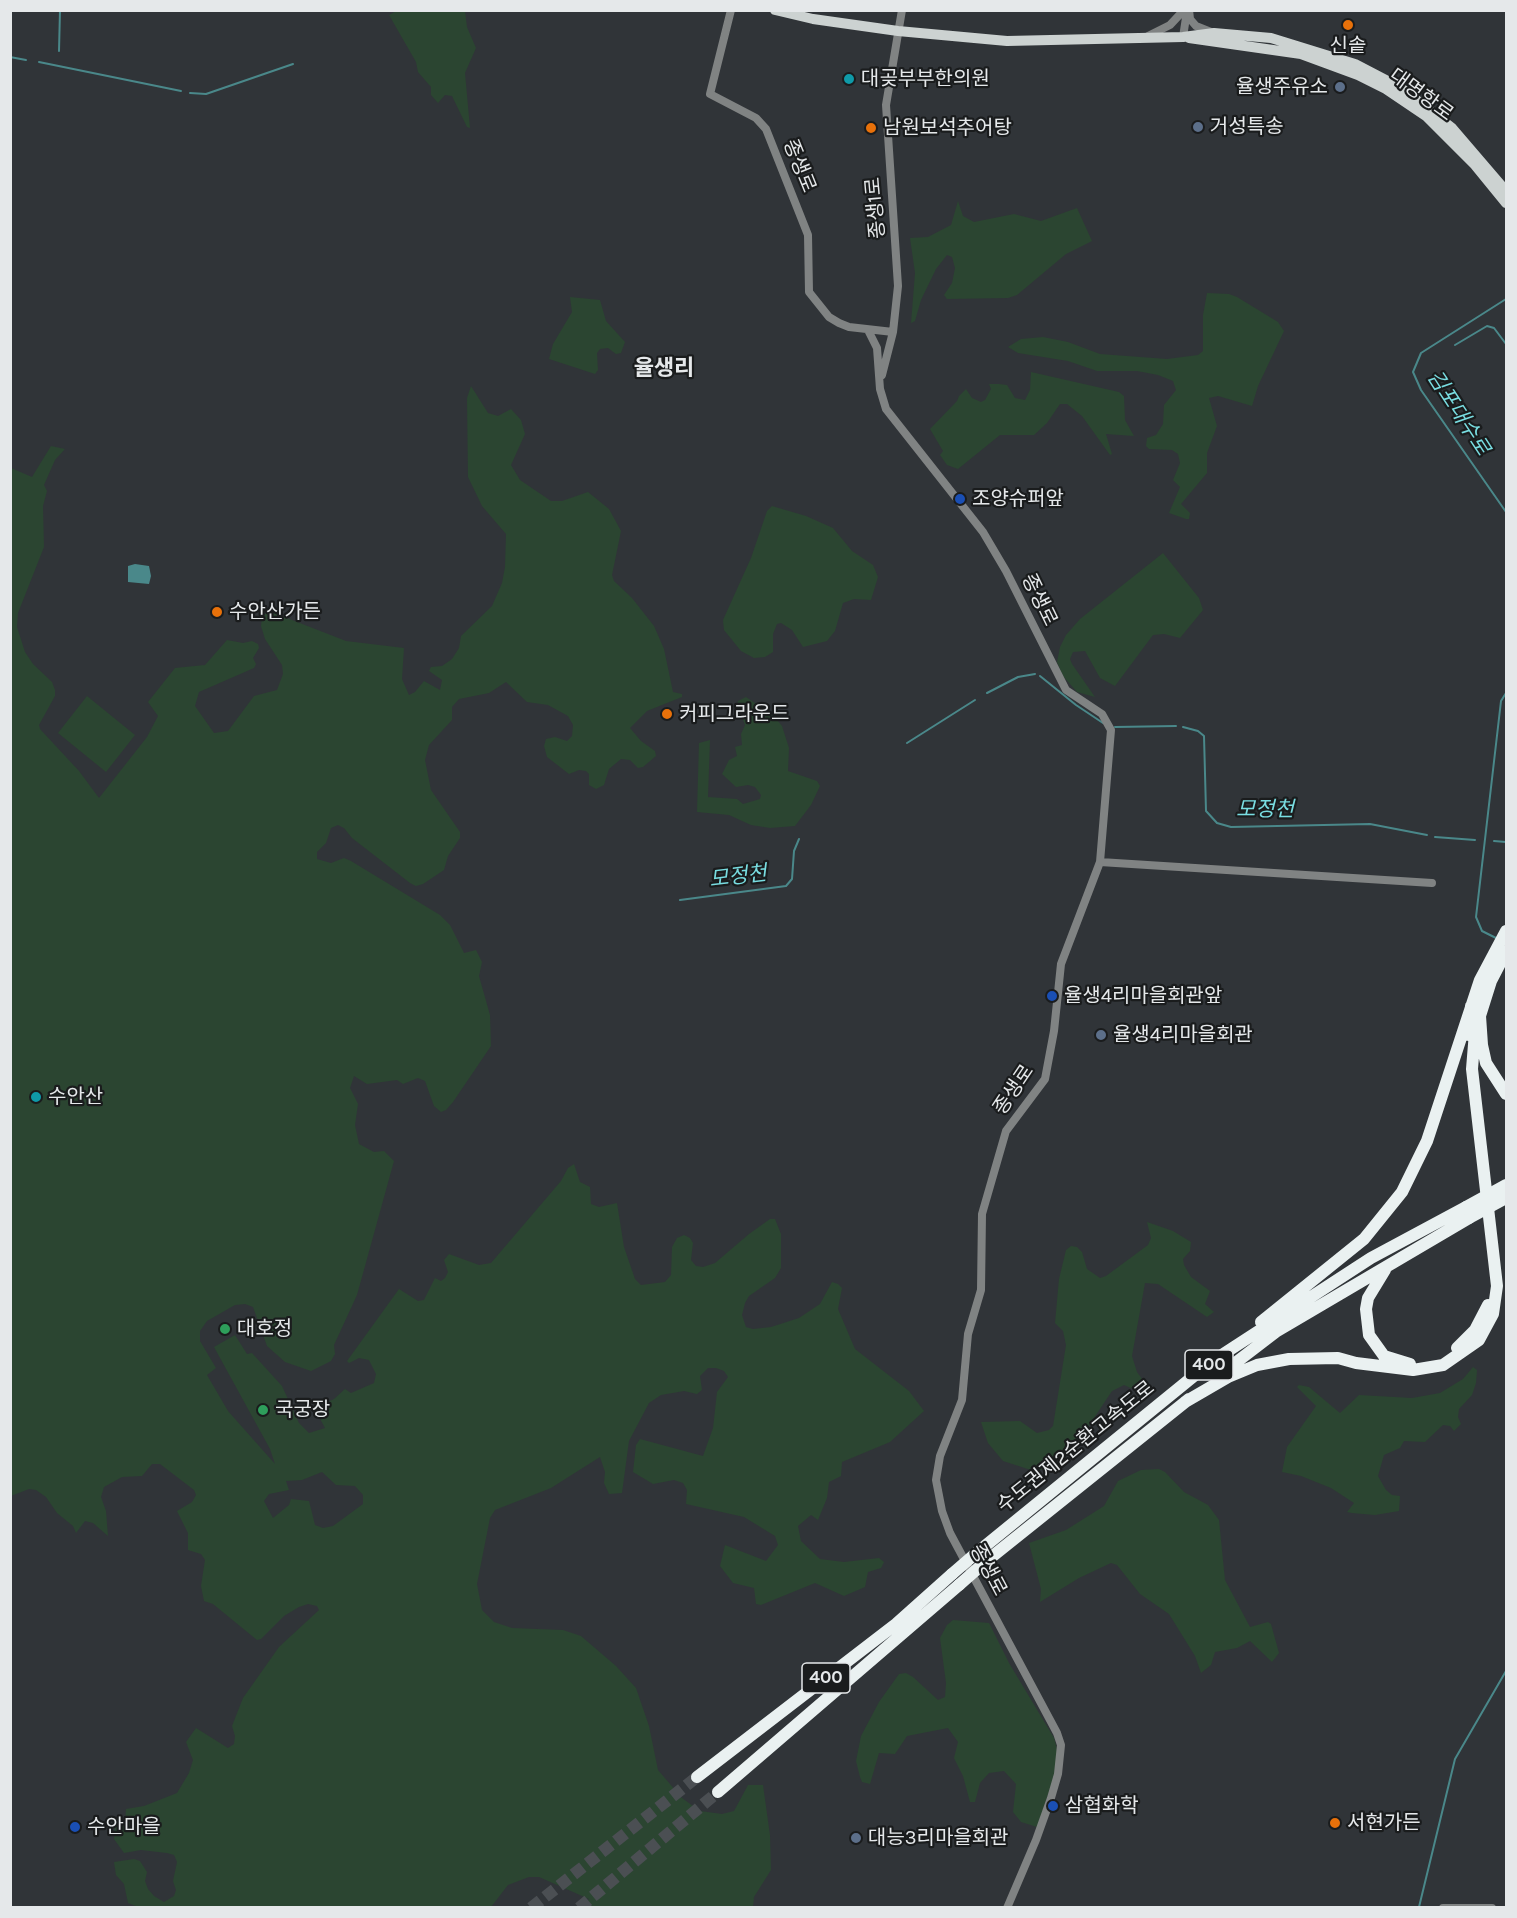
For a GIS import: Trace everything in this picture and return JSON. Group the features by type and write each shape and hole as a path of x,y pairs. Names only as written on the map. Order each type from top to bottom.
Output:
{"highway":[{"path":"1185,1402 1228,1377 1257,1365 1289,1359 1338,1358 1374,1366 1421,1370 1443,1365 1479,1340 1493,1314 1497,1286 1472,1069 1475,1032 1506,931"},
{"path":"1211,1362 1346,1255 1382,1220 1415,1168 1427,1141 1487,963 1502,949"},
{"path":"1409,1253 1389,1265 1372,1287 1366,1309 1366,1322 1369,1335 1384,1356 1396,1361 1421,1363 1442,1357 1467,1340 1483,1318 1491,1290 1492,1274 1465,1077 1472,1006"},
{"path":"1480,1016 1486,1063 1506,1094"},
{"name":"수도권제2순환고속도로","path":"979,1559 1277,1331 1409,1253 1506,1185"},
{"name":"수도권제2순환고속도로","path":"718,1792 955,1579 1211,1362 1371,1258 1468,1212 1506,1198"},
{"name":"수도권제2순환고속도로","path":"697,1777 955,1579"}],"main road":[{"name":"대명항로","path":"775,10 813,19 897,31 1007,41 1183,37 1214,33 1271,38 1305,46 1377,74 1440,117 1506,191"},
{"name":"대명항로","path":"1183,37 1215,44 1278,49 1301,54 1358,75 1426,116 1475,165 1506,203"}],"street":[{"name":"종생로","path":"731,10 710,94 756,118 766,129 808,235 807,282 816,303 839,323 868,330 893,332"},
{"path":"897,31 902,10"},
{"path":"1186,10 1196,26 1214,33"},
{"path":"1183,37 1186,10"},
{"path":"1145,38 1170,25 1186,10"},
{"name":"종생1로","path":"880,381 893,332 898,286 885,119 897,31"},
{"name":"종생로","path":"868,330 877,348 881,399 886,409 977,524 995,552 1060,681 1073,697 1102,714 1110,725 1100,862 1061,964 1054,1031 1045,1078 1006,1131 982,1214 981,1290 968,1334 962,1400 940,1456 936,1480 942,1511 954,1542 1058,1733 1060,1745 1058,1774 1051,1798 1007,1908"},
{"path":"1100,862 1432,883"},
{"path":"1443,1908 1492,1908"}],"green space":[{"path":"398,10 465,11 467,27 476,48 465,73 470,128 467,127 452,96 445,95 438,103 431,95 431,87 418,72 416,62 389,15"},
{"path":"958,201 963,216 974,222 1014,214 1041,221 1077,208 1092,241 1066,254 1017,295 1008,298 947,299 944,295 952,283 955,268 952,257 947,255 936,269 921,300 915,321 911,323 915,273 910,238 928,237 951,225"},
{"path":"1207,293 1229,294 1237,297 1278,322 1284,331 1258,386 1252,406 1218,396 1209,398 1217,426 1207,453 1207,473 1181,504 1190,513 1189,519 1186,519 1169,513 1180,487 1173,480 1180,463 1178,454 1172,450 1149,449 1146,446 1147,438 1156,435 1163,424 1164,405 1176,390 1173,381 1137,371 1097,371 1068,361 1018,353 1008,347 1021,339 1043,337 1068,342 1100,354 1167,359 1198,355 1203,351 1203,315"},
{"path":"570,297 600,300 606,321 625,342 621,353 616,354 608,348 600,349 597,353 598,370 595,374 549,359 553,344 572,312"},
{"path":"1031,372 1119,392 1124,396 1125,420 1134,436 1106,434 1112,454 1110,455 1082,416 1067,404 1060,404 1047,423 1034,435 1000,435 958,469 947,465 940,455 943,451 930,429 959,396 966,389 972,398 981,402 985,400 991,389 989,384 999,384 1007,385 1015,398 1025,400 1030,390"},
{"path":"471,386 488,413 498,416 511,409 521,420 525,434 511,465 520,480 551,501 562,501 588,492 609,509 621,531 612,575 614,581 632,598 654,626 664,649 673,692 682,694 682,697 647,711 630,728 641,741 655,751 656,756 643,767 638,768 630,760 621,759 609,769 604,785 596,789 589,785 589,774 586,771 579,770 569,774 547,757 544,746 546,739 555,737 567,741 572,736 573,725 568,716 548,705 527,702 506,682 489,693 459,699 452,707 452,720 429,745 425,760 431,790 460,832 460,838 448,856 444,870 423,884 416,886 410,883 352,838 344,828 338,825 331,828 326,843 317,852 317,859 331,863 344,858 351,861 440,915 450,925 464,953 476,950 482,962 479,976 490,1015 491,1046 453,1102 441,1112 434,1106 425,1081 418,1078 403,1084 397,1080 367,1084 354,1076 350,1088 358,1104 355,1125 359,1144 374,1152 384,1151 394,1161 357,1295 334,1345 335,1354 331,1361 311,1371 285,1362 267,1346 253,1307 245,1304 235,1305 207,1321 200,1331 200,1341 216,1368 207,1375 228,1411 275,1464 270,1449 214,1347 235,1335 247,1354 252,1353 282,1386 299,1423 309,1433 325,1428 318,1415 319,1406 334,1399 345,1389 351,1393 374,1383 376,1374 369,1360 359,1358 349,1363 347,1361 399,1289 418,1301 424,1300 435,1278 441,1281 445,1278 448,1272 444,1260 449,1254 479,1265 491,1263 561,1181 568,1168 574,1164 580,1182 590,1187 591,1204 599,1207 617,1203 624,1247 635,1279 641,1285 665,1282 671,1275 672,1247 677,1238 684,1235 690,1238 693,1243 691,1260 696,1266 703,1267 715,1263 749,1234 770,1219 775,1219 781,1234 781,1268 775,1278 749,1296 742,1315 746,1327 753,1329 771,1327 799,1318 820,1304 832,1282 838,1284 842,1288 838,1309 855,1349 909,1391 924,1411 890,1442 842,1462 841,1476 829,1482 827,1498 818,1520 811,1515 798,1526 801,1541 820,1559 844,1562 879,1558 884,1562 881,1568 868,1572 865,1587 844,1596 815,1583 761,1605 756,1604 754,1588 733,1583 720,1566 725,1545 766,1561 778,1545 775,1536 744,1517 686,1504 687,1490 683,1483 674,1480 653,1484 633,1472 636,1445 640,1439 703,1456 713,1428 717,1392 728,1377 724,1371 716,1368 708,1368 700,1376 702,1390 697,1394 684,1391 661,1395 649,1403 629,1441 622,1493 609,1494 604,1483 605,1472 600,1457 551,1488 495,1510 490,1518 477,1584 482,1610 494,1622 512,1628 563,1630 581,1636 616,1666 636,1688 649,1726 658,1770 682,1798 700,1811 722,1814 734,1811 748,1785 763,1785 770,1835 771,1870 754,1897 753,1907 581,1907 589,1899 539,1877 529,1877 508,1885 491,1907 138,1907 128,1903 124,1884 116,1875 114,1862 134,1859 140,1861 147,1872 145,1881 148,1889 164,1902 174,1896 176,1890 173,1881 177,1862 174,1855 167,1853 141,1850 124,1853 114,1839 115,1825 125,1824 126,1809 144,1806 177,1793 189,1773 193,1760 186,1742 196,1728 228,1748 234,1744 235,1736 232,1726 243,1698 279,1647 319,1610 317,1606 308,1604 299,1607 284,1616 261,1639 257,1640 213,1604 204,1601 201,1586 205,1560 201,1554 188,1550 188,1533 177,1511 192,1502 196,1495 194,1490 160,1464 152,1464 142,1476 122,1477 104,1487 101,1497 106,1511 108,1536 93,1523 85,1521 76,1533 73,1526 57,1513 46,1497 36,1490 29,1489 11,1496 11,468 32,477 51,446 65,449 55,460 44,485 47,491 43,506 44,547 18,613 17,627 25,652 33,664 52,682 55,690 55,696 39,725 40,729 79,771 99,798 147,737 158,716 148,702 175,668 205,665 227,640 243,643 252,641 258,644 259,648 253,658 256,664 254,668 199,692 195,706 214,733 228,731 254,696 277,690 283,674 282,665 265,639 261,626 262,617 269,611 346,641 404,648 402,679 409,695 415,692 424,681 440,690 442,680 429,671 431,667 442,666 452,659 459,648 461,636 492,606 502,583 505,567 506,534 482,506 468,477 467,398","holes":["322,1472 336,1485 355,1486 363,1495 363,1504 333,1526 323,1528 315,1525 309,1501 291,1499 289,1505 273,1518 264,1501 269,1494 289,1490 286,1481 302,1480"]},
{"path":"772,506 806,516 833,528 852,551 873,565 878,577 871,600 854,599 843,603 835,631 827,641 803,647 792,630 781,623 777,624 773,634 773,652 765,657 754,658 741,651 724,630 723,620 751,558 767,511"},
{"path":"1163,553 1199,598 1203,610 1180,638 1164,634 1153,635 1115,686 1100,678 1085,651 1073,652 1070,659 1072,664 1095,697 1077,692 1063,676 1057,662 1060,647 1066,635 1080,619"},
{"path":"87,696 135,735 106,772 58,733"},
{"path":"746,697 774,716 782,726 789,748 788,771 817,781 820,786 811,805 795,826 770,828 751,825 729,815 697,812 699,743 710,740 708,797 737,799 743,804 760,799 761,795 755,787 748,785 736,787 722,774 729,760 737,756 735,747 742,745 741,734 745,725 737,705 738,701"},
{"path":"1147,1222 1173,1231 1191,1242 1190,1251 1183,1259 1184,1265 1191,1277 1210,1291 1205,1304 1214,1312 1207,1317 1158,1284 1145,1283 1132,1356 1137,1372 1151,1391 1146,1395 1124,1385 1112,1391 1078,1442 1041,1470 1034,1471 1003,1461 988,1443 981,1422 1020,1421 1037,1433 1049,1430 1053,1426 1066,1345 1063,1331 1055,1323 1059,1279 1066,1250 1071,1246 1077,1247 1082,1252 1087,1269 1100,1278 1106,1276 1148,1245 1151,1238"},
{"path":"1473,1367 1477,1370 1476,1383 1472,1395 1459,1409 1458,1417 1461,1424 1454,1431 1450,1426 1443,1425 1425,1442 1404,1441 1400,1448 1384,1455 1378,1476 1386,1490 1392,1495 1400,1496 1399,1511 1375,1515 1347,1512 1354,1503 1331,1488 1301,1476 1282,1472 1287,1447 1316,1406 1297,1387 1299,1385 1309,1387 1340,1413 1359,1395 1412,1398 1440,1393 1463,1379"},
{"path":"1159,1469 1165,1472 1184,1492 1208,1505 1219,1520 1225,1580 1250,1627 1268,1622 1271,1624 1279,1653 1272,1662 1250,1641 1237,1648 1215,1652 1211,1665 1201,1673 1195,1656 1169,1614 1140,1594 1117,1565 1111,1563 1079,1578 1040,1602 1041,1589 1029,1543 1066,1530 1104,1506 1118,1481 1141,1470"},
{"path":"953,1620 989,1623 1009,1663 1054,1738 1058,1753 1055,1774 1037,1827 1021,1822 1013,1812 1016,1784 1004,1771 989,1773 980,1783 975,1802 970,1802 963,1776 954,1758 958,1742 948,1728 907,1736 895,1754 879,1753 870,1784 862,1782 856,1761 861,1736 879,1702 899,1674 906,1673 913,1677 938,1700 945,1697 946,1683 940,1638 947,1625"}],"water":[{"path":"135,564 149,566 151,576 149,584 128,582 128,566"}],"waterway":[{"path":"59,51 60,10"},
{"path":"10,57 26,60"},
{"path":"39,62 181,91"},
{"path":"190,93 206,94 293,64"},
{"name":"김포대수로","path":"1506,299 1421,353 1413,372 1421,390 1506,512"},
{"path":"1455,345 1487,326 1494,328 1506,344"},
{"name":"모정천","path":"987,693 1018,677 1035,674"},
{"name":"모정천","path":"1040,676 1103,723"},
{"name":"김포대수로","path":"1498,939 1482,931 1476,917 1501,701 1506,693"},
{"name":"모정천","path":"907,743 975,700"},
{"name":"모정천","path":"1115,727 1176,726"},
{"name":"모정천","path":"1183,727 1198,731 1204,736 1206,811 1217,823 1231,827 1370,824 1427,835"},
{"name":"모정천","path":"1435,837 1475,840"},
{"name":"모정천","path":"680,900 786,886 792,879 794,851 799,839"},
{"name":"모정천","path":"1494,841 1506,842"},
{"path":"1419,1907 1455,1759 1506,1671"}],"tunnel":[{"path":"531,1908 697,1777"},
{"path":"579,1908 718,1792"}],"place":[{"name":"신솥","path":"1348,25"},
{"name":"대곶부부한의원","path":"849,79"},
{"name":"율생주유소","path":"1340,87"},
{"name":"거성특송","path":"1198,127"},
{"name":"남원보석추어탕","path":"871,128"},
{"name":"조양슈퍼앞","path":"960,499"},
{"name":"수안산가든","path":"217,612"},
{"name":"커피그라운드","path":"667,714"},
{"name":"율생4리마을회관앞","path":"1052,996"},
{"name":"율생4리마을회관","path":"1101,1035"},
{"name":"수안산","path":"36,1097"},
{"name":"대호정","path":"225,1329"},
{"name":"국궁장","path":"263,1410"},
{"name":"삼협화학","path":"1053,1806"},
{"name":"서현가든","path":"1335,1823"},
{"name":"수안마을","path":"75,1827"},
{"name":"대능3리마을회관","path":"856,1838"}],"district":[{"name":"율생리","path":"664,369"}]}
